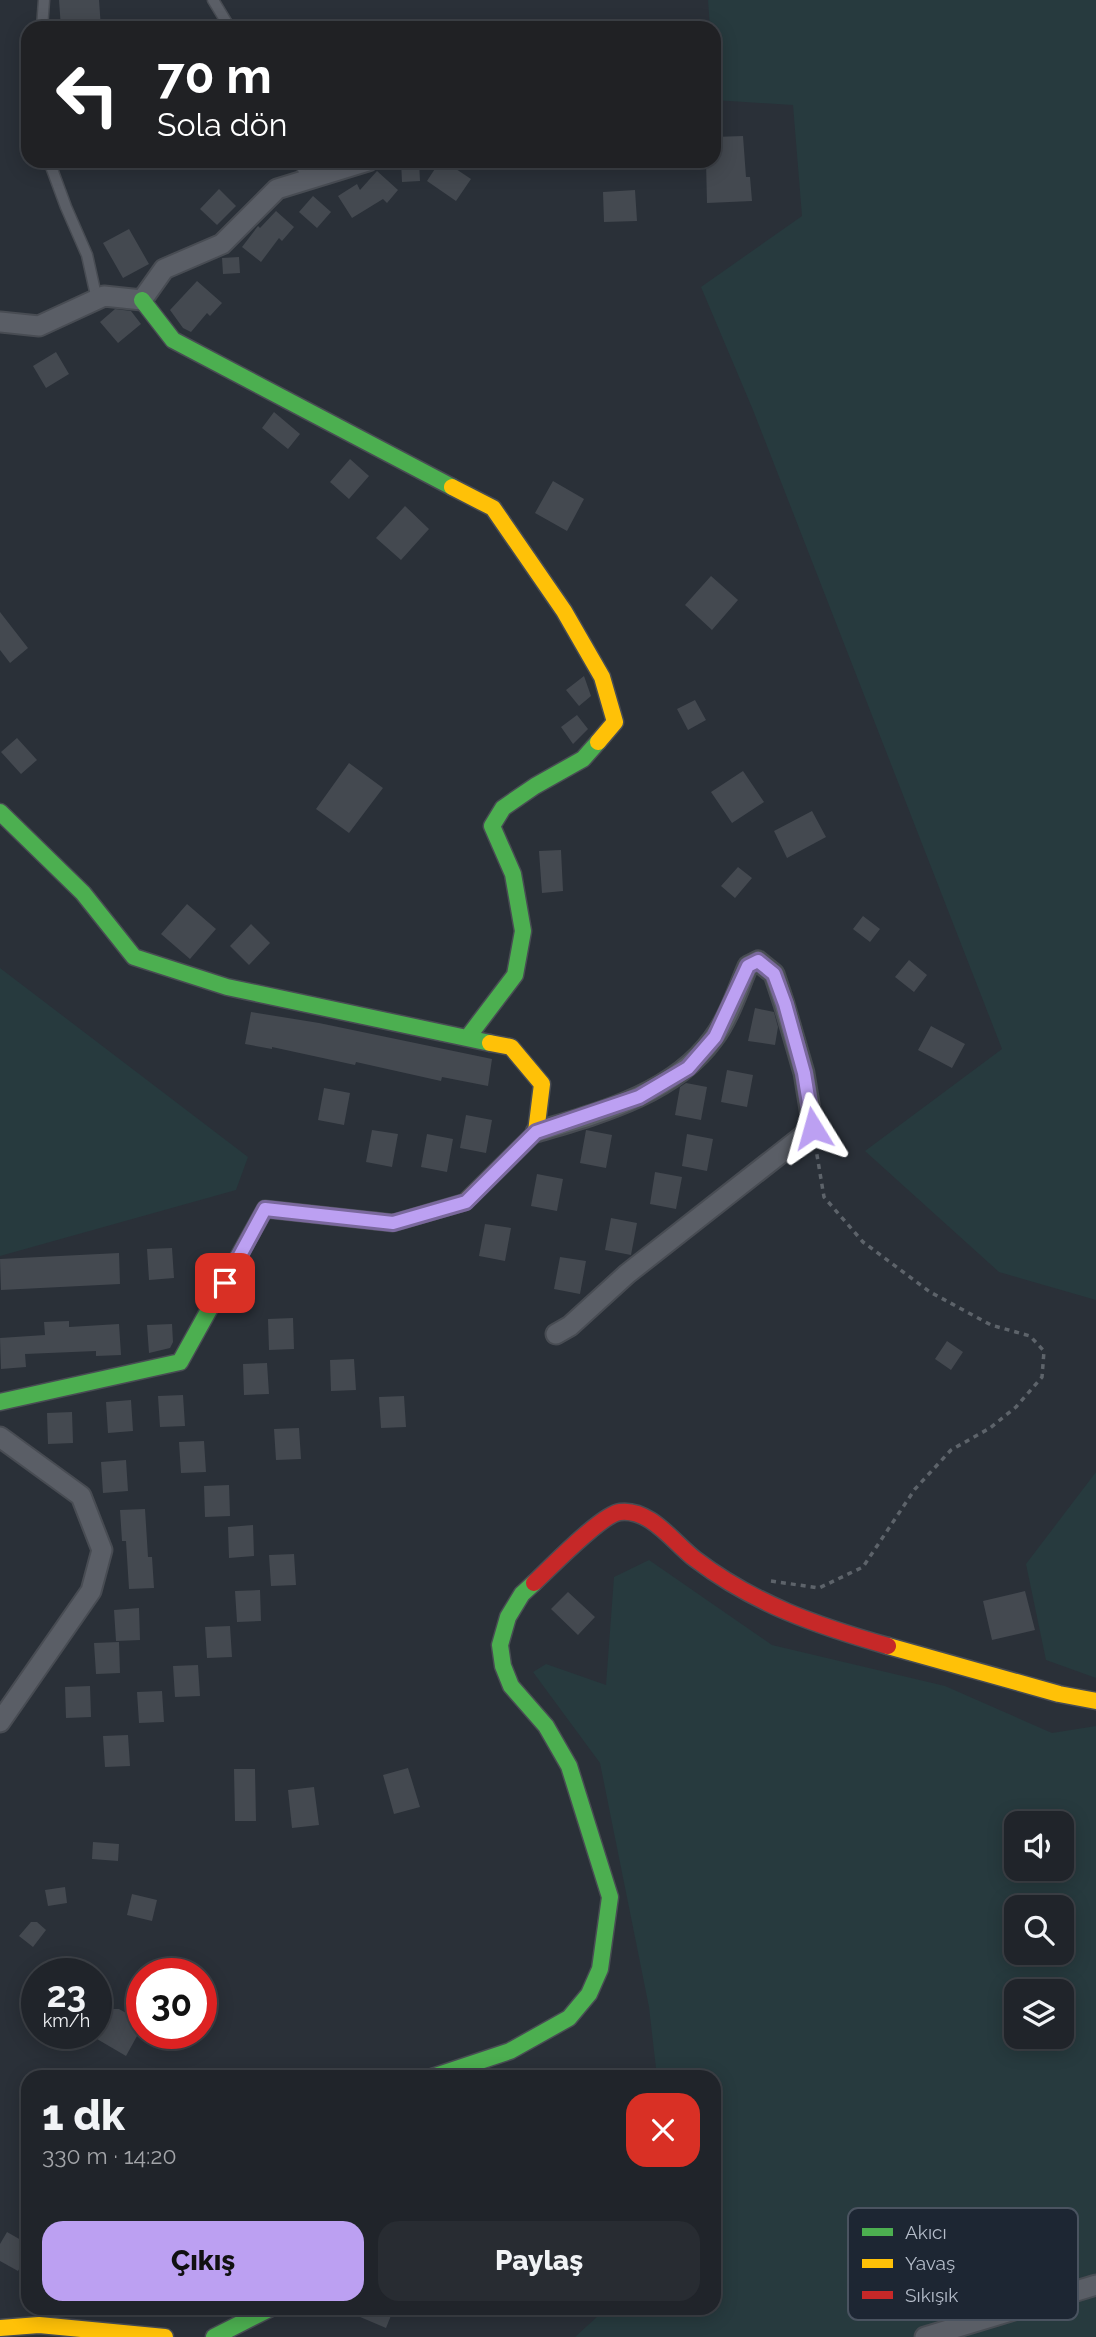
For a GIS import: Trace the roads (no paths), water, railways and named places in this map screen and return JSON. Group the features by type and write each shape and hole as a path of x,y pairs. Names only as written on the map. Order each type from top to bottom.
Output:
{"street":[{"path":"142,300 164,269 222,244 277,189 304,170"},
{"path":"0,322 39,326 104,296 142,300 173,340 493,509 564,611 602,677 615,722 583,759 503,808 492,826 513,874 523,932 515,975 468,1037"},
{"path":"0,811 83,893 134,957 227,987 511,1047 541,1084 536,1132"},
{"path":"0,1402 180,1362 265,1209 393,1223 466,1202 536,1132 639,1097 688,1068 715,1037 748,966 758,961 774,974 785,1004 804,1073 813,1128 627,1274 570,1326 556,1334"},
{"path":"0,1437 81,1496 102,1550 91,1591 0,1722"},
{"path":"453,2070 510,2051 569,2018 589,1994 600,1969 610,1897 569,1766 546,1726 511,1686 503,1666 500,1645 508,1617 522,1594 603,1520 620,1512 642,1516 695,1559 761,1602 839,1632 1059,1694 1096,1701"},
{"path":"1078,2290 1096,2284"},
{"path":"214,2337 257,2315"},
{"path":"926,2337 981,2320"},
{"path":"0,2328 39,2325 165,2337"}],"lane":[{"path":"42,21 44,0"},
{"path":"213,0 226,21"},
{"path":"52,168 87,254 97,300"}]}
